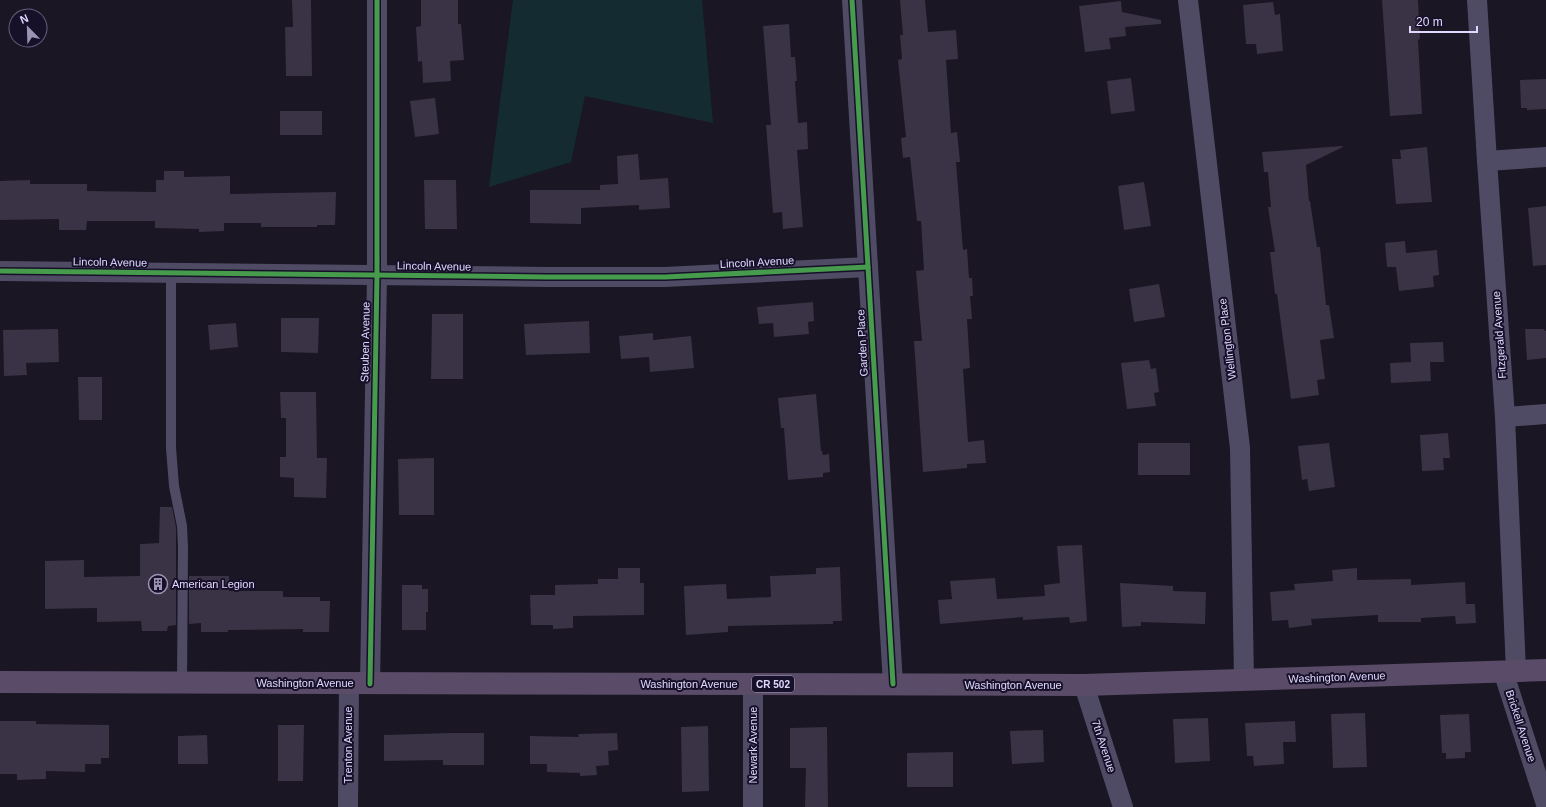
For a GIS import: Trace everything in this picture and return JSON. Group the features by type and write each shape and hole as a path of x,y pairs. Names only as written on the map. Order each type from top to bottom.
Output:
{"main road":[{"name":"Washington Avenue","path":"0,682 1084,685 1546,670"}],"street":[{"name":"Steuben Avenue","path":"370,684 376,275 377,0"},
{"name":"Garden Place","path":"852,0 892,684"},
{"name":"Wellington Place","path":"1188,0 1240,448 1244,680"},
{"name":"Fitzgerald Avenue","path":"1477,0 1486,161 1505,418 1510,671"},
{"path":"1486,161 1546,157"},
{"name":"Lincoln Avenue","path":"0,271 665,277 868,267"},
{"path":"1505,418 1546,414"},
{"name":"Brickell Avenue","path":"1510,671 1546,804"},
{"name":"Trenton Avenue","path":"348,807 349,684"},
{"name":"Newark Avenue","path":"752,807 753,684"},
{"name":"7th Avenue","path":"1084,685 1123,807"}],"lane":[{"path":"171,273 171,448 174,486 182,526 183,547 182,683"}],"green space":[{"path":"513,0 702,0 713,123 585,96 571,162 489,187"}],"building":[{"path":"292,0 311,0 312,76 286,76 285,27 293,27"},
{"path":"421,0 458,0 458,24 461,24 464,60 450,61 451,81 423,83 422,61 418,62 416,27 421,26"},
{"path":"900,0 925,0 928,32 956,30 958,59 946,60 951,133 957,132 960,162 956,162 963,250 967,249 969,278 972,278 973,296 970,296 972,319 967,319 970,368 963,369 968,442 984,440 986,463 967,464 967,468 923,472 914,341 922,341 916,271 924,270 921,221 917,221 910,157 903,158 901,138 906,137 898,60 902,59 900,35 903,35"},
{"path":"1382,0 1418,0 1420,39 1418,40 1422,114 1390,116"},
{"path":"1121,1 1122,12 1161,20 1161,24 1125,27 1126,36 1109,38 1111,49 1085,52 1079,6"},
{"path":"1273,2 1275,15 1280,14 1283,51 1257,54 1256,44 1246,44 1243,5"},
{"path":"789,24 791,57 795,57 798,123 807,122 808,149 797,150 803,227 783,229 782,212 773,213 766,125 771,125 763,26"},
{"path":"1131,78 1135,111 1111,114 1107,81"},
{"path":"1546,79 1546,109 1527,110 1527,108 1521,108 1520,80"},
{"path":"435,98 439,134 415,137 410,101"},
{"path":"280,111 322,111 322,135 280,135"},
{"path":"1343,147 1306,165 1309,201 1317,247 1320,247 1326,305 1329,305 1334,338 1320,340 1325,379 1317,380 1319,395 1291,399 1270,252 1275,252 1268,207 1271,207 1268,172 1264,172 1262,152"},
{"path":"1427,147 1432,202 1396,204 1392,159 1401,159 1400,150"},
{"path":"638,154 640,180 668,178 670,208 639,210 639,205 581,208 581,224 530,223 530,190 600,190 600,185 618,184 617,156"},
{"path":"164,171 184,171 184,177 230,176 230,194 336,192 335,225 317,225 317,227 261,227 261,223 224,223 224,231 199,232 199,229 155,228 155,221 87,221 86,230 59,230 59,219 0,220 0,181 30,180 30,184 87,184 87,191 156,192 156,180 164,180"},
{"path":"424,180 456,180 457,229 425,229"},
{"path":"1144,182 1151,226 1124,230 1118,186"},
{"path":"1546,206 1546,265 1533,266 1528,208"},
{"path":"1405,241 1406,253 1437,250 1439,275 1433,276 1434,287 1399,291 1396,267 1387,267 1385,243"},
{"path":"1159,284 1165,317 1134,322 1129,289"},
{"path":"813,302 814,321 808,322 809,334 774,337 773,323 759,324 757,307"},
{"path":"432,314 463,314 463,379 431,379"},
{"path":"281,318 319,318 318,353 281,352"},
{"path":"589,321 590,353 526,355 524,324"},
{"path":"236,323 238,347 210,350 208,325"},
{"path":"58,329 59,362 26,363 27,375 4,376 3,330"},
{"path":"1525,329 1544,329 1546,331 1546,358 1527,360"},
{"path":"653,333 653,340 691,336 694,368 650,372 649,357 621,359 619,336"},
{"path":"1443,342 1444,362 1430,362 1431,381 1391,383 1390,363 1411,362 1410,343"},
{"path":"1149,360 1151,369 1156,368 1159,392 1154,393 1156,406 1127,409 1121,363"},
{"path":"78,377 102,377 102,420 79,420"},
{"path":"280,392 316,392 317,458 327,458 326,498 294,497 294,478 280,477 280,457 286,457 286,418 281,418"},
{"path":"816,394 821,451 823,455 829,454 830,472 823,473 823,477 788,480 784,428 781,428 778,398"},
{"path":"1448,433 1450,458 1443,458 1444,470 1422,471 1420,435"},
{"path":"1138,443 1190,443 1190,475 1138,475"},
{"path":"1329,443 1335,487 1309,491 1307,479 1302,480 1298,446"},
{"path":"434,458 434,515 399,515 398,459"},
{"path":"160,507 172,507 176,527 176,625 168,626 167,631 142,631 141,621 97,622 97,608 45,609 45,561 84,560 84,577 140,576 140,544 159,543"},
{"path":"1082,545 1087,621 1070,623 1069,617 1023,620 1023,617 940,624 938,600 952,599 950,581 995,578 997,599 1045,596 1044,585 1060,583 1057,546"},
{"path":"840,567 842,621 833,621 833,624 728,626 728,632 686,635 684,586 726,584 727,599 771,597 770,576 816,574 816,568"},
{"path":"618,568 640,568 640,583 644,583 644,615 573,616 573,628 553,629 553,625 531,625 530,595 555,595 555,585 598,584 598,579 618,579"},
{"path":"1357,568 1357,580 1411,579 1411,585 1465,582 1466,604 1475,604 1476,623 1456,624 1455,616 1421,618 1421,622 1378,622 1378,615 1311,619 1312,625 1289,628 1288,620 1272,621 1270,592 1295,590 1294,584 1333,581 1332,570"},
{"path":"189,576 229,576 229,591 283,591 283,597 320,597 320,601 330,601 329,632 303,632 303,629 228,630 228,632 201,632 201,623 189,624"},
{"path":"1120,583 1173,586 1173,591 1206,592 1205,624 1141,622 1141,626 1122,627"},
{"path":"402,585 422,585 422,589 428,589 426,630 402,630"},
{"path":"1365,713 1367,767 1333,768 1331,714"},
{"path":"1469,714 1471,752 1465,752 1465,758 1446,759 1446,753 1442,753 1440,715"},
{"path":"1208,718 1210,761 1175,763 1173,719"},
{"path":"0,721 36,721 36,724 109,725 109,758 101,758 101,764 85,764 85,772 46,771 46,779 17,780 17,774 0,774"},
{"path":"1295,721 1296,742 1283,742 1284,764 1254,766 1253,756 1247,756 1245,723"},
{"path":"278,725 304,725 303,781 278,781"},
{"path":"708,726 709,791 682,792 681,727"},
{"path":"827,727 828,807 805,807 806,768 790,768 790,728"},
{"path":"1043,730 1044,762 1012,764 1010,731"},
{"path":"484,733 484,765 443,765 443,760 384,761 384,735"},
{"path":"617,733 618,750 608,751 609,765 596,766 597,775 580,776 580,773 547,772 547,764 530,764 530,736 579,737 578,734"},
{"path":"207,735 208,764 178,764 178,736"},
{"path":"953,752 953,787 907,787 907,753"}],"cycle path":[{"path":"370,684 377,275 377,0"},
{"path":"852,0 893,684"},
{"path":"0,271 665,277 868,267"}],"place":[{"name":"American Legion","path":"158,584"}]}
